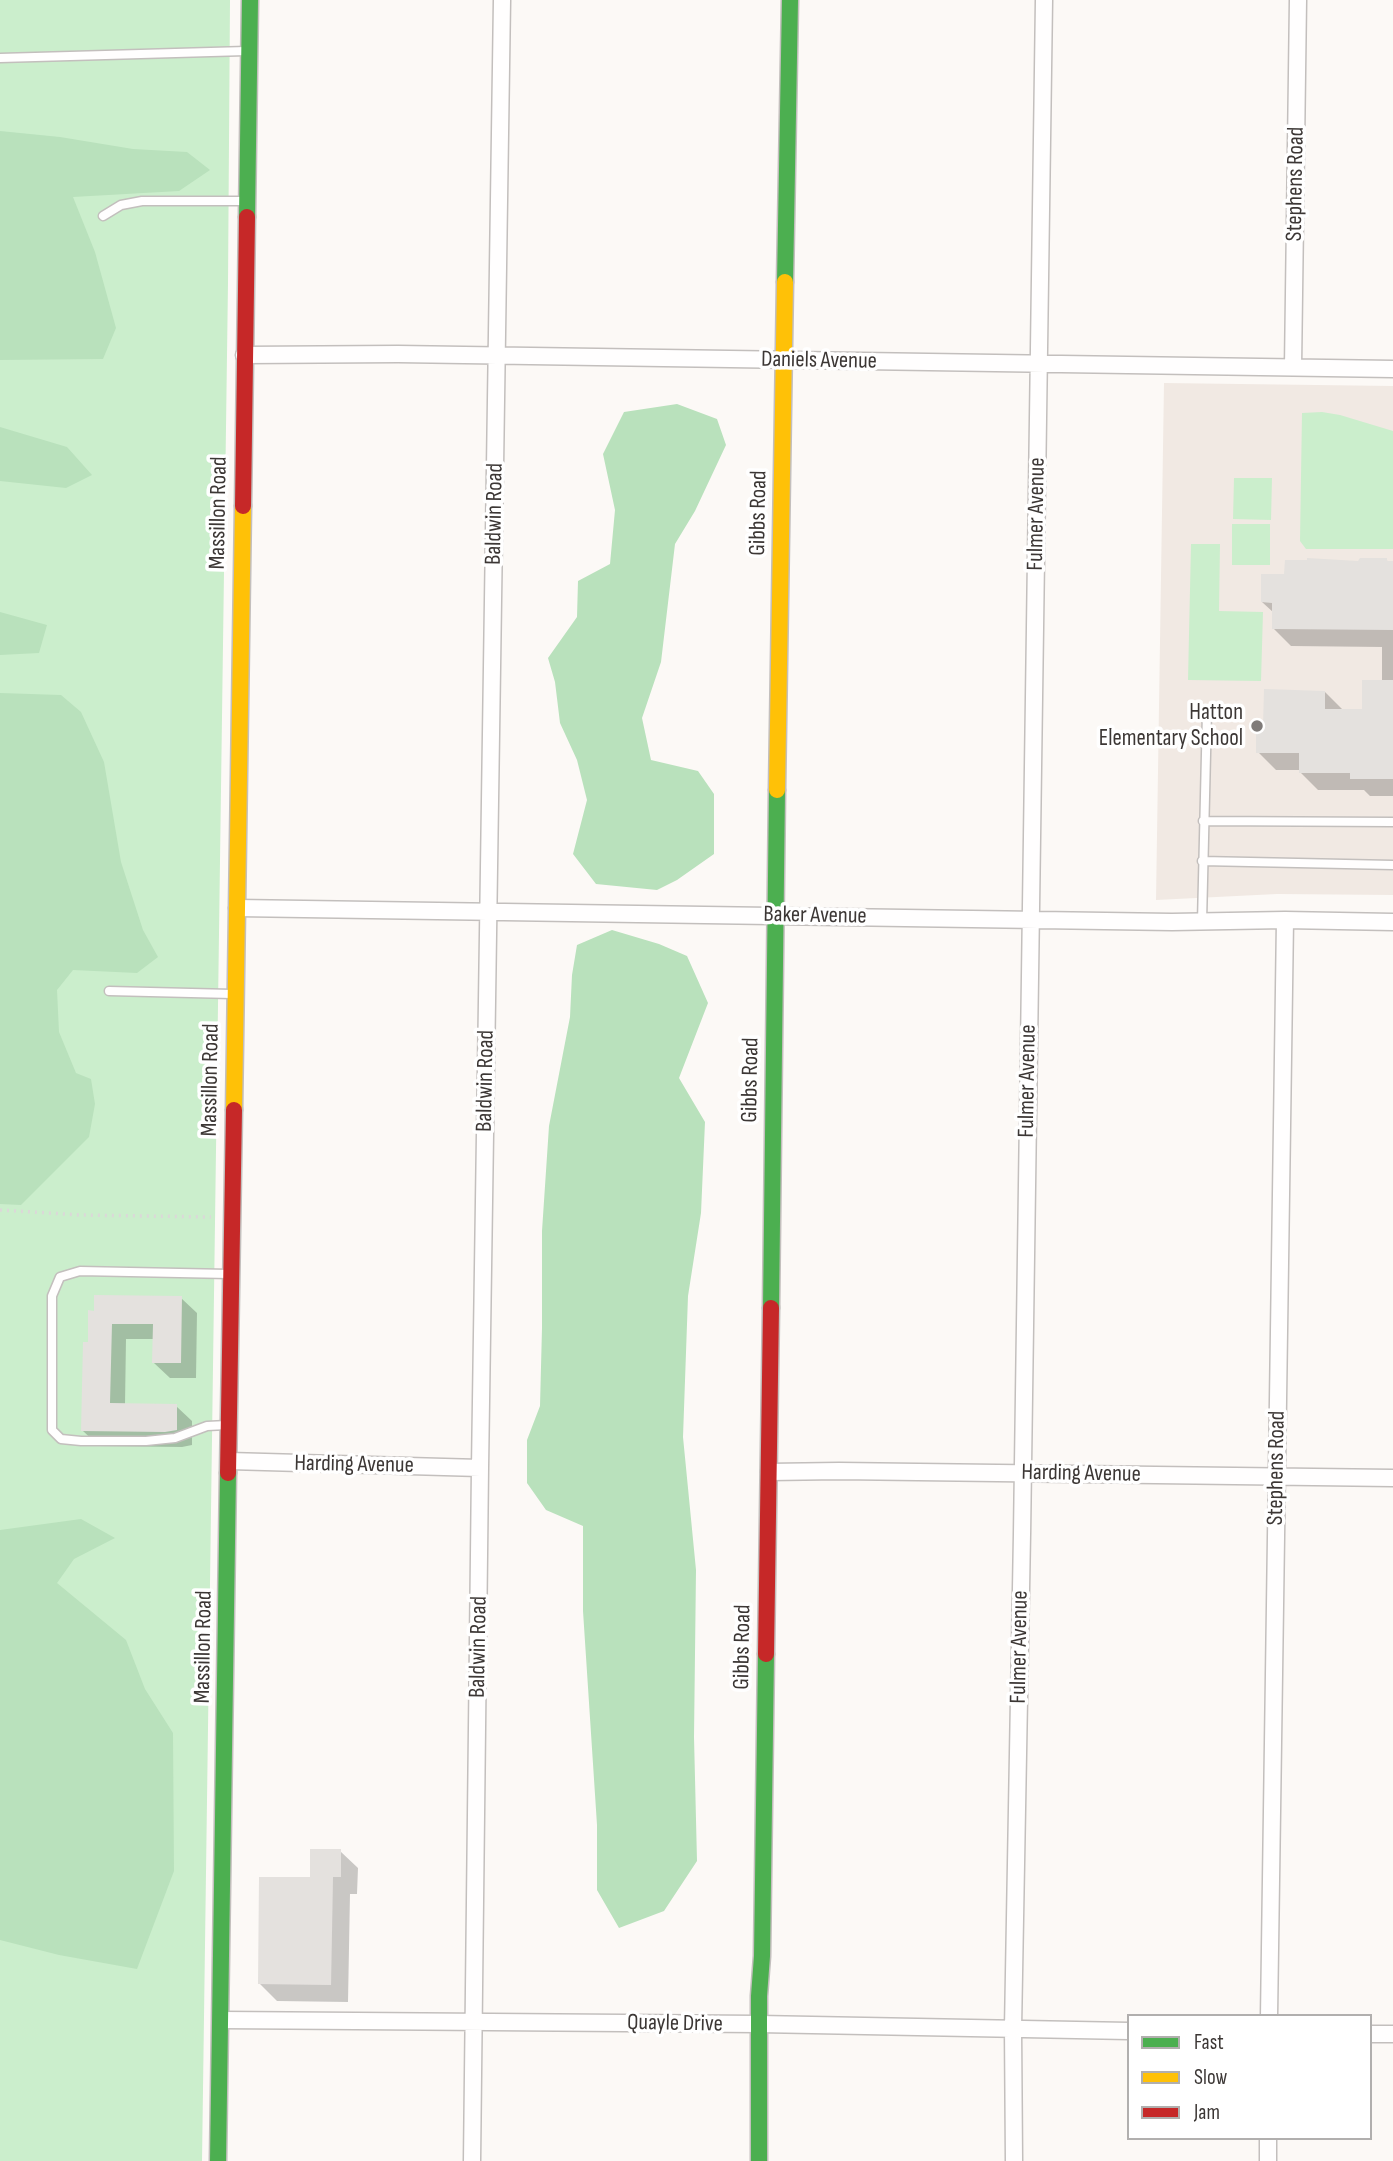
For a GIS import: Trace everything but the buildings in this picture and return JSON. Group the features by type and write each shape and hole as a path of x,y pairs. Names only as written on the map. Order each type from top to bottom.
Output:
{"street":[{"name":"Massillon Road","path":"218,2161 250,0"},
{"name":"Baldwin Road","path":"472,2161 502,0"},
{"name":"Gibbs Road","path":"759,2161 776,977 774,915 790,0"},
{"name":"Fulmer Avenue","path":"1014,2161 1013,2028 1044,0"},
{"name":"Stephens Road","path":"1293,367 1298,0"},
{"name":"Daniels Avenue","path":"244,355 1393,369"},
{"name":"Baker Avenue","path":"237,908 1031,920 1393,922"},
{"name":"Stephens Road","path":"1269,2014 1285,920"},
{"name":"Harding Avenue","path":"229,1461 480,1468"},
{"name":"Harding Avenue","path":"769,1472 1393,1478"},
{"name":"Quayle Drive","path":"221,2020 759,2024 1127,2031"},
{"path":"1372,2034 1393,2034"},
{"path":"1268,2140 1268,2161"}],"lane":[{"path":"0,58 249,51"},
{"path":"103,216 121,205 142,201 247,201"},
{"path":"1202,922 1207,712"},
{"path":"1203,821 1393,822"},
{"path":"1202,861 1393,865"},
{"path":"110,991 235,994"},
{"path":"230,1425 207,1426 175,1438 146,1441 61,1439 52,1430 52,1296 60,1277 80,1271 231,1274"}],"path":[{"path":"0,1210 80,1215 232,1218"}],"shaded area":[{"path":"1164,383 1393,386 1393,895 1277,894 1156,900"}],"green space":[{"path":"0,0 230,0 202,2161 0,2161"},
{"path":"0,131 60,137 133,149 187,152 210,170 179,191 73,197 95,252 116,328 103,359 0,360"},
{"path":"677,404 717,419 726,445 695,511 675,544 661,662 642,718 651,760 698,771 714,794 714,854 677,880 657,890 596,884 573,854 587,800 577,760 560,723 555,682 548,658 577,617 578,581 610,564 615,510 603,454 624,412"},
{"path":"1322,412 1393,431 1393,549 1306,549 1300,541 1302,413"},
{"path":"0,427 67,447 92,475 66,488 0,481"},
{"path":"1234,478 1272,478 1271,520 1233,519"},
{"path":"1232,524 1270,524 1270,565 1232,565"},
{"path":"1191,544 1220,544 1219,611 1263,612 1261,681 1188,680"},
{"path":"0,612 47,625 39,653 0,655"},
{"path":"0,693 61,695 81,712 104,762 121,862 143,930 158,957 137,973 73,970 57,990 59,1032 76,1073 91,1079 95,1104 89,1137 21,1205 0,1204"},
{"path":"612,930 659,944 687,956 708,1003 679,1078 705,1122 701,1213 688,1296 683,1437 696,1570 694,1737 697,1861 664,1911 619,1928 597,1890 597,1825 583,1611 583,1526 546,1510 527,1483 527,1440 540,1406 542,1231 549,1126 570,1017 572,975 577,945"},
{"path":"81,1519 115,1538 74,1559 57,1583 126,1640 145,1689 173,1733 174,1871 137,1969 59,1955 0,1940 0,1530"}],"traffic: fast":[{"path":"247,217 250,0"},
{"path":"785,282 790,0"},
{"path":"771,1308 777,790"},
{"path":"218,2161 228,1473"},
{"path":"759,2161 759,1996 762,1956 766,1654"}],"traffic: slow":[{"path":"777,790 785,282"},
{"path":"234,1110 243,506"}],"traffic: jam":[{"path":"243,506 247,217"},
{"path":"228,1473 234,1110"},
{"path":"766,1654 771,1308"}],"place":[{"name":"Hatton Elementary School","path":"1257,726"}]}
